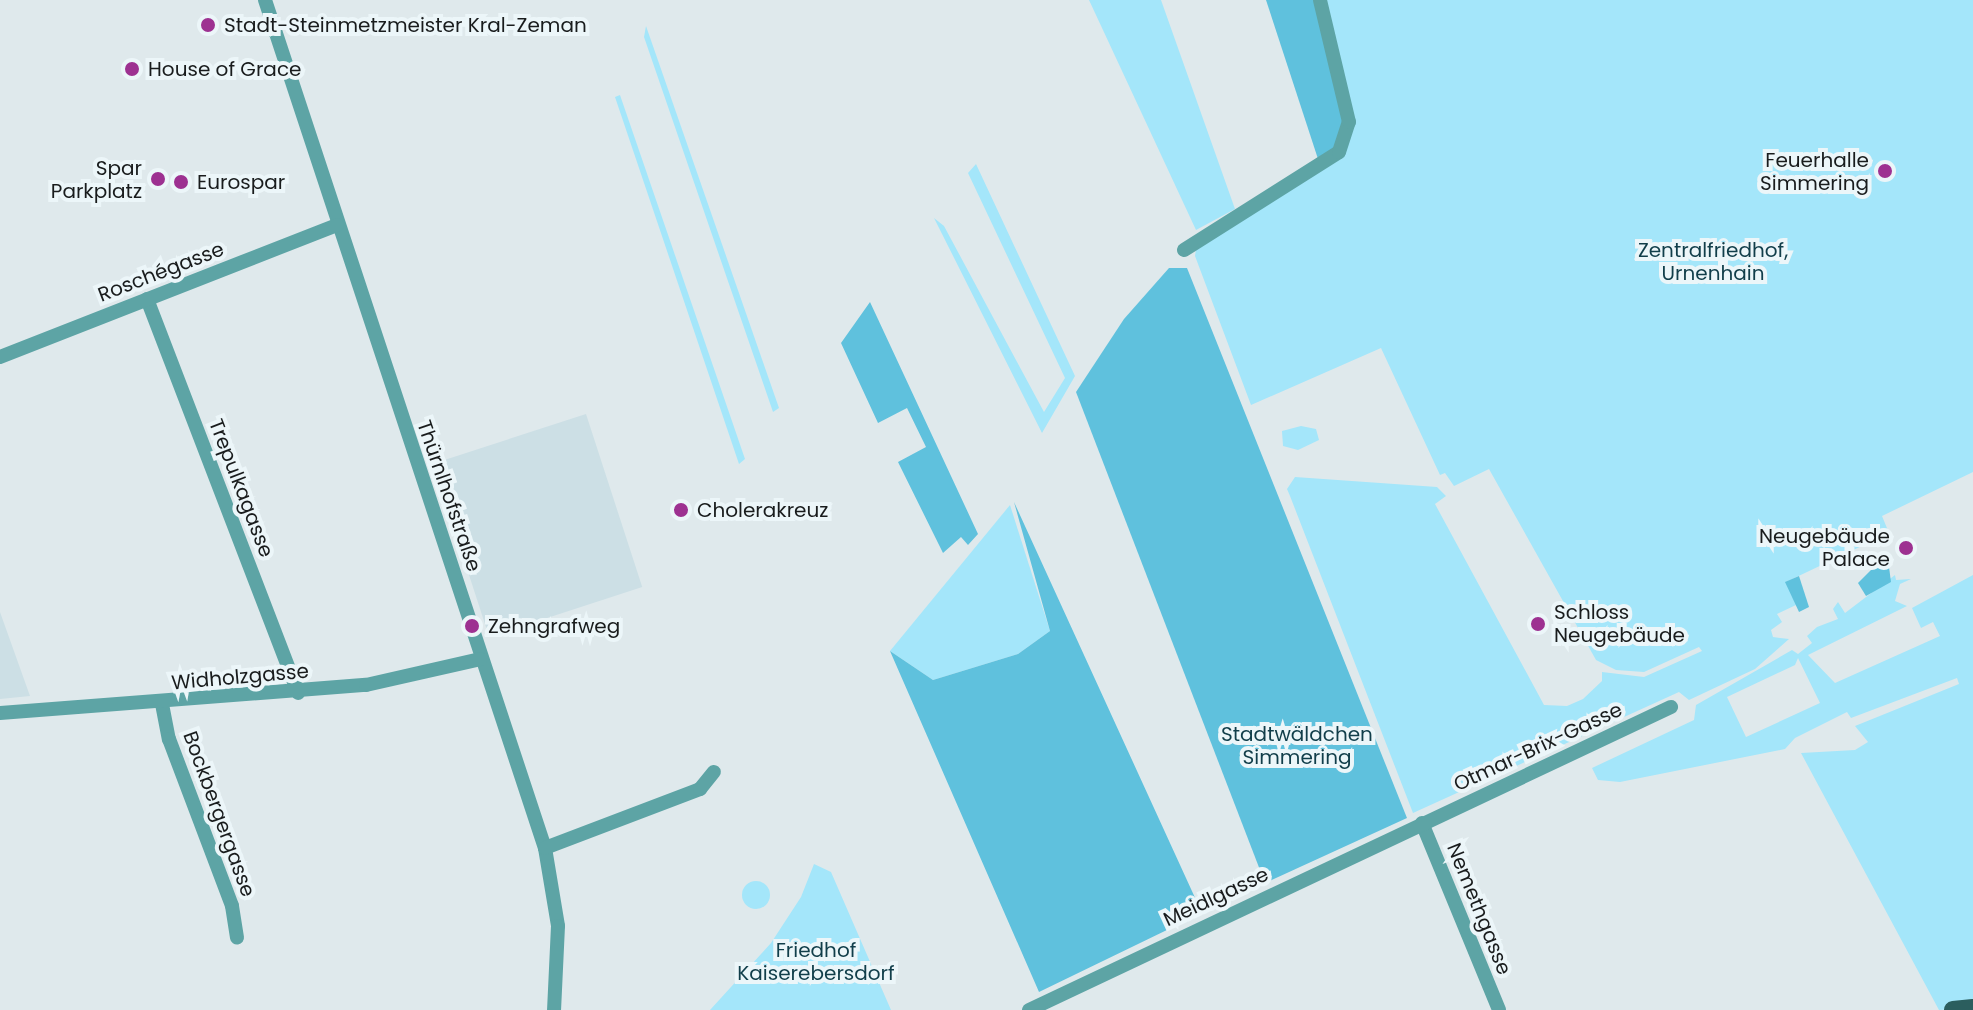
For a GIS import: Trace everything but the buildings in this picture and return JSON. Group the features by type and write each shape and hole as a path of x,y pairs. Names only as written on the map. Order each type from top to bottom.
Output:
{"main road":[{"path":"1953,1010 1973,1008"}],"street":[{"name":"Thürnlhofstraße","path":"265,0 480,659 545,848 558,926 554,1010"},
{"path":"1184,250 1339,152 1349,122 1320,0"},
{"name":"Roschégasse","path":"0,357 337,225"},
{"name":"Trepulkagasse","path":"147,299 298,693"},
{"name":"Widholzgasse","path":"0,713 298,693 366,685 480,659"},
{"name":"Bockbergergasse","path":"162,704 169,739 232,906 237,938"},
{"name":"Otmar-Brix-Gasse","path":"1422,823 1671,707"},
{"path":"545,848 700,789 714,772"},
{"name":"Meidlgasse","path":"1029,1010 1422,823"},
{"name":"Nemethgasse","path":"1422,823 1499,1010"}],"shaded area":[{"path":"586,414 642,587 489,637 433,464"},
{"path":"0,612 30,696 0,699"}],"green space":[{"path":"1089,0 1161,0 1235,209 1196,230"},
{"path":"1266,0 1316,0 1345,128 1334,150 1319,162"},
{"name":"Zentralfriedhof, Urnenhain","path":"1325,0 1973,0 1973,472 1882,516 1889,533 1786,582 1796,605 1777,614 1782,622 1771,630 1773,637 1789,639 1755,669 1689,700 1679,692 1413,813 1287,489 1295,477 1437,487 1446,496 1435,504 1544,705 1567,706 1583,699 1602,681 1602,672 1644,677 1702,651 1699,647 1644,672 1616,670 1596,660 1489,469 1454,486 1445,473 1440,475 1381,348 1251,405 1195,256 1196,249 1332,164"},
{"path":"646,26 779,408 773,412 644,37"},
{"path":"620,95 745,459 739,464 615,97"},
{"path":"976,164 1075,376 1042,433 934,218 944,226 1044,412 1065,378 968,173"},
{"name":"Stadtwäldchen Simmering","path":"1169,268 1187,268 1407,818 1265,883 1076,392 1124,319"},
{"path":"870,302 978,534 968,545 961,537 943,553 898,462 926,447 907,408 878,423 841,343"},
{"path":"1301,426 1316,429 1319,440 1298,450 1283,446 1282,431"},
{"path":"1014,502 1202,913 1039,992 890,651 933,680 1018,654 1050,631"},
{"path":"1010,505 1050,631 1018,654 933,680 890,651"},
{"path":"1880,561 1889,567 1891,582 1866,596 1858,583"},
{"path":"1895,575 1896,580 1911,579 1900,584 1895,601 1907,606 1808,655 1835,683 1940,636 1933,622 1921,628 1912,608 1973,575 1973,1008 1939,1010 1801,753 1855,750 1868,742 1855,726 1959,684 1957,678 1851,718 1847,712 1795,738 1785,749 1620,782 1598,780 1592,768 1694,720 1696,705 1792,650 1798,654 1812,643 1807,636 1817,627 1838,619 1833,609 1838,602 1845,613","holes":["1798,658 1820,703 1746,737 1727,697 1795,665"]},
{"path":"1799,576 1809,607 1799,612 1785,582"},
{"name":"Friedhof Kaiserebersdorf","path":"814,864 831,872 891,1010 710,1010 771,943 801,897"},
{"path":"756,881 766,885 770,895 766,905 756,909 746,905 742,895 746,885"}],"place":[{"name":"Stadt-Steinmetzmeister Kral-Zeman","path":"208,25"},
{"name":"House of Grace","path":"132,69"},
{"name":"Feuerhalle Simmering","path":"1885,171"},
{"name":"Spar Parkplatz","path":"158,179"},
{"name":"Eurospar","path":"181,182"},
{"name":"Cholerakreuz","path":"681,510"},
{"name":"Neugebäude Palace","path":"1906,548"},
{"name":"Schloss Neugebäude","path":"1538,624"},
{"name":"Zehngrafweg","path":"472,626"}]}
